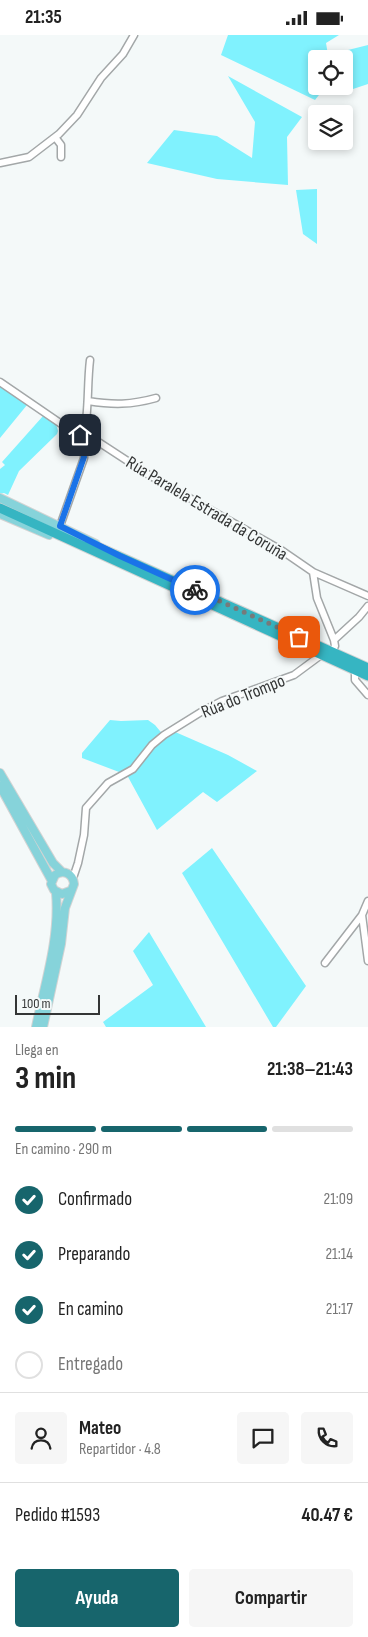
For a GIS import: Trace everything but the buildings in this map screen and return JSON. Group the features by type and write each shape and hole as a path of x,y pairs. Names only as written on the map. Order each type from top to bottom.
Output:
{"highway":[{"path":"0,503 368,676"},
{"path":"0,508 368,668"}],"main road":[{"path":"0,498 60,526 119,559"},
{"path":"0,514 119,559"},
{"path":"0,773 55,865 62,872 66,872 72,877 74,884 65,908 62,944 43,1027"},
{"path":"0,785 52,881"},
{"path":"36,1027 57,921 56,893 52,887 52,881 55,875 62,872"},
{"path":"56,893 62,895 70,891"}],"street":[{"path":"0,163 29,157 55,137 77,115 101,78 123,54 134,35"},
{"path":"55,137 61,145 61,157"},
{"path":"60,526 84,457 82,435 88,401 90,360"},
{"name":"Rúa Paralela Estrada da Coruña","path":"0,382 82,435 100,443 149,475 281,550 313,573 368,596"},
{"path":"88,401 129,405 156,399"},
{"path":"313,573 317,598 334,640 335,646 332,652"},
{"path":"334,640 368,606"},
{"name":"Rúa do Trompo","path":"72,877 78,863 84,835 86,808 108,783 133,769 158,740 201,711 222,701 294,675 322,655"},
{"path":"355,671 355,680 368,695"},
{"path":"325,963 362,915 368,901"},
{"path":"362,915 368,961"}],"shaded area":[{"path":"228,35 339,35 326,43 327,50 308,50 308,95 319,95 315,100 221,55"},
{"path":"368,45 368,84 353,89 353,50 348,50"},
{"path":"228,76 302,117 287,137 288,185 217,179 147,163 174,130 217,136 252,158 255,122"},
{"path":"317,189 317,244 303,234 296,190"},
{"path":"0,386 27,405 0,438"},
{"path":"43,416 56,424 57,434 19,471 8,495 0,494 0,469 5,465 2,462"},
{"path":"110,720 148,720 165,737 173,731 228,755 257,771 217,802 203,792 157,830 127,775 82,758 82,753"},
{"path":"212,848 306,986 276,1027 273,1027 182,873"},
{"path":"149,932 206,1027 106,1027 103,1022 153,985 133,951"}],"way so far":[{"path":"195,590 299,637"}],"route":[{"path":"80,435 84,448 84,457 63,522 60,526 195,590"}]}
